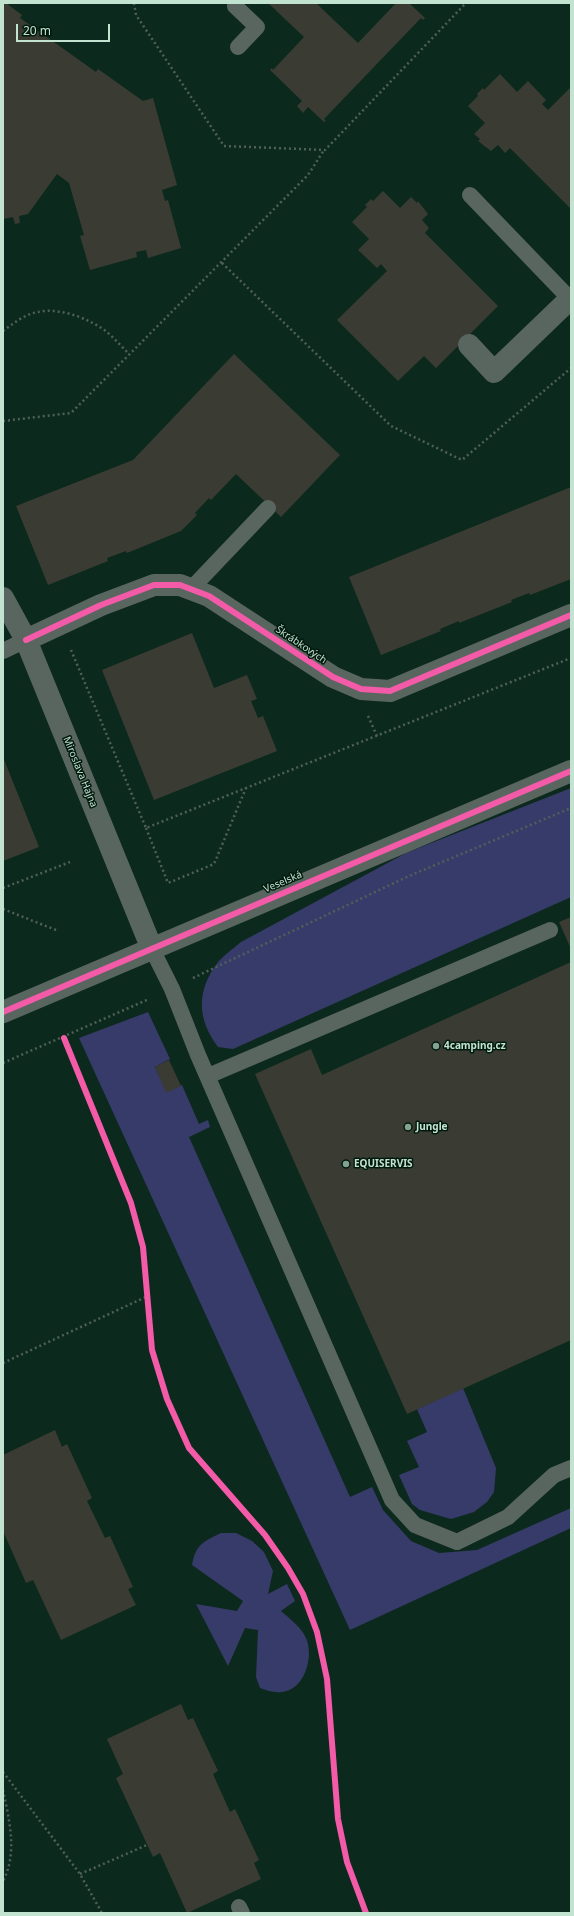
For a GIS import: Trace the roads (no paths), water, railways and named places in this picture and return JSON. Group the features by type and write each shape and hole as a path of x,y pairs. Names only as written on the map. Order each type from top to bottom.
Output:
{"street":[{"path":"469,345 494,372 571,299"},
{"name":"Škrábkových","path":"26,640 101,605 154,584 180,585 209,596 333,678 361,690 390,690 571,615"},
{"name":"Miroslava Hajna","path":"3,598 26,640 152,949"},
{"name":"Veselská","path":"3,1012 571,771"}],"lane":[{"path":"237,3 235,6 257,27 238,47"},
{"path":"470,195 571,299"},
{"path":"191,589 268,508"},
{"path":"3,651 26,640"},
{"path":"208,1076 550,930"},
{"path":"152,949 172,988 198,1054 392,1500 415,1525 457,1542 508,1517 554,1475 571,1468"}],"place":[{"name":"4camping.cz","path":"436,1046"},
{"name":"Jungle","path":"408,1127"},
{"name":"EQUISERVIS","path":"346,1164"}]}
